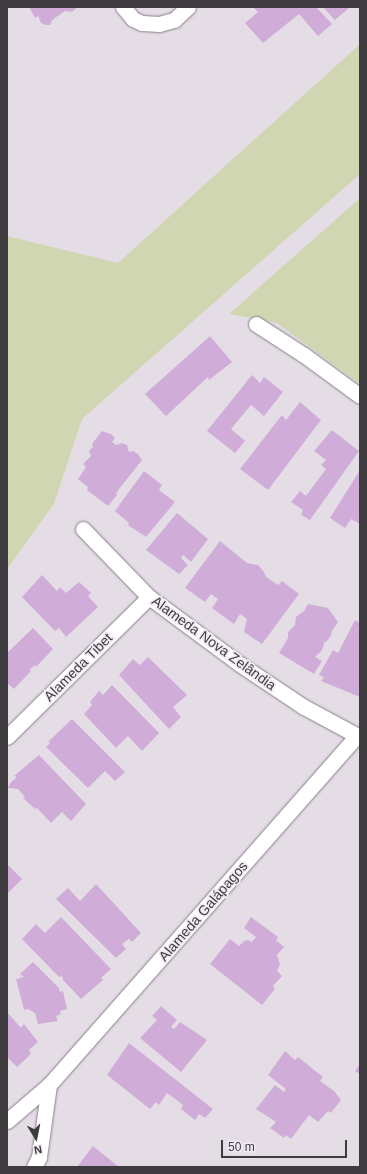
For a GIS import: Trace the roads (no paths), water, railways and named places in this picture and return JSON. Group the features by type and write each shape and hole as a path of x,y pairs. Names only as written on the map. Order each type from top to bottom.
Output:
{"street":[{"path":"123,7 133,19 142,23 159,24 174,20 188,7"},
{"path":"256,324 304,355 360,396"},
{"name":"Alameda Nova Zelândia","path":"83,529 149,597 241,665 304,706 359,736"},
{"name":"Alameda Tibet","path":"7,737 149,597"},
{"name":"Alameda Galápagos","path":"7,1121 49,1085 359,736"},
{"path":"34,1167 39,1157 49,1085"}]}
